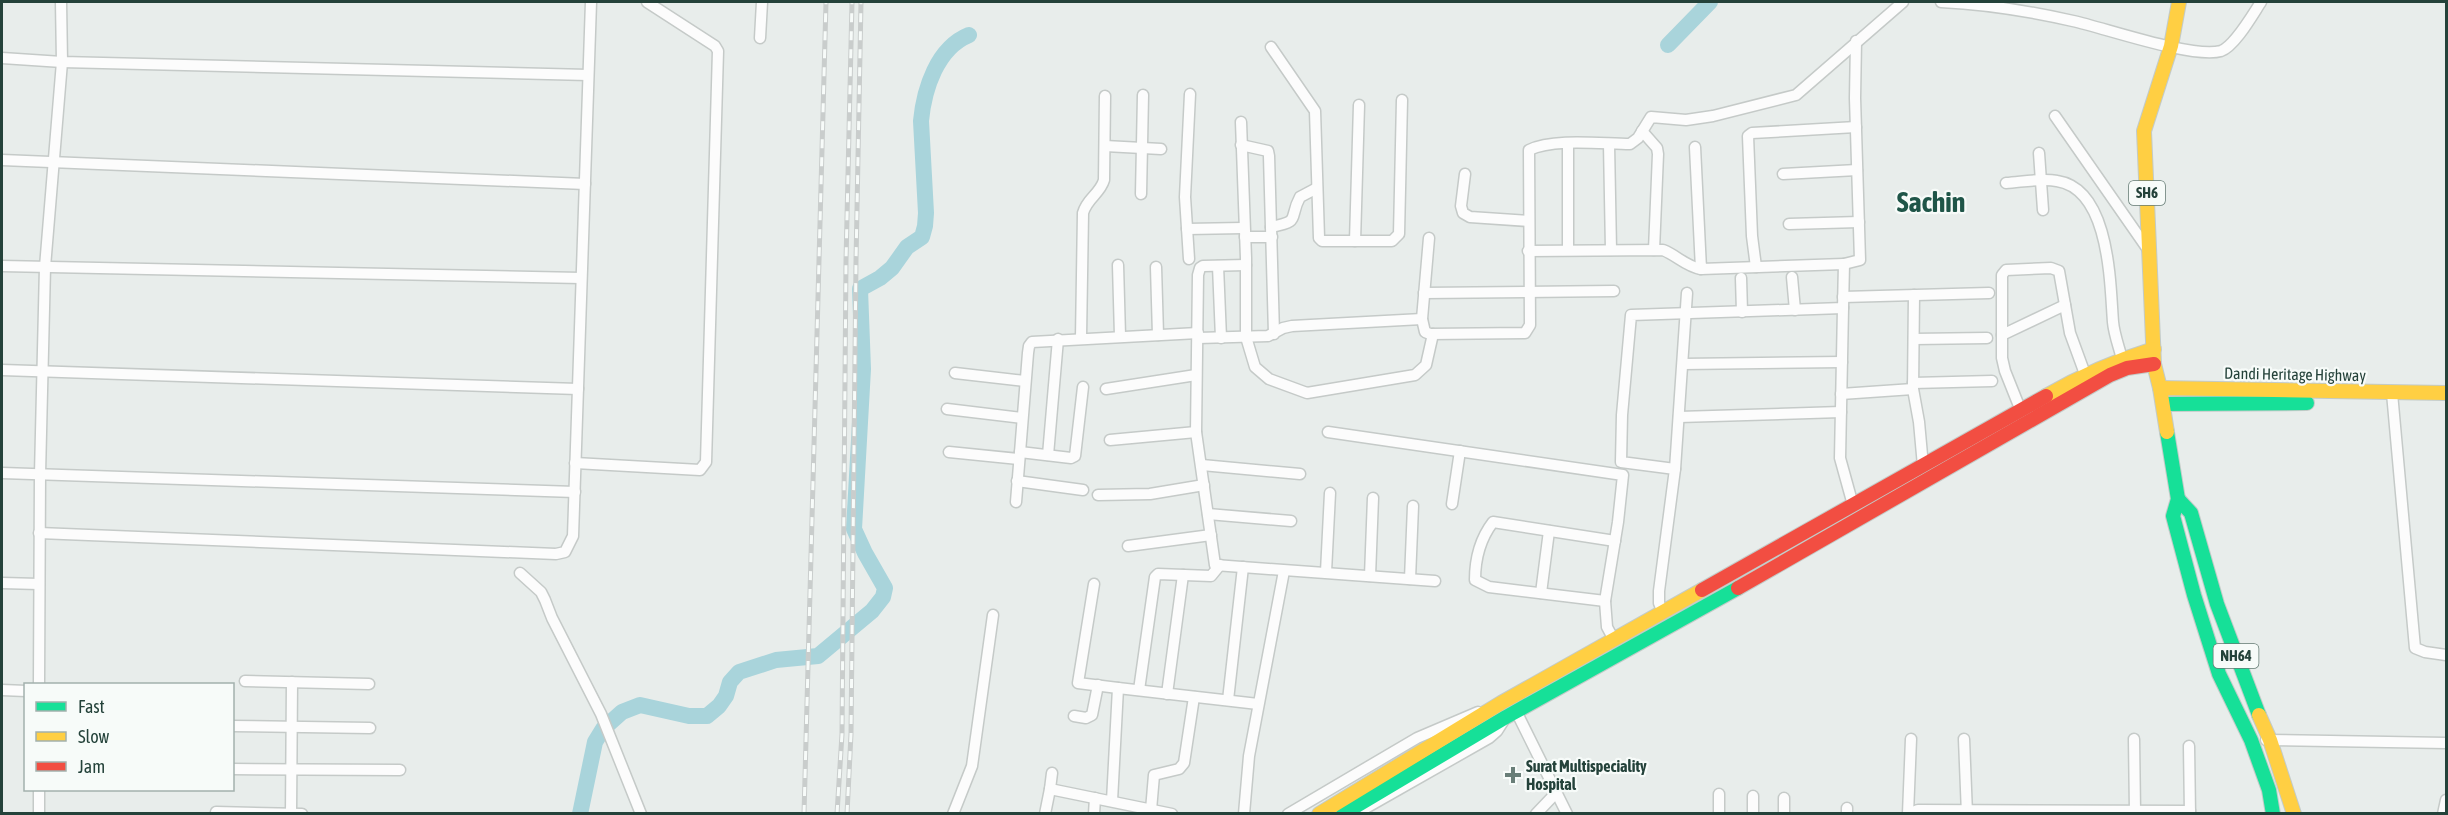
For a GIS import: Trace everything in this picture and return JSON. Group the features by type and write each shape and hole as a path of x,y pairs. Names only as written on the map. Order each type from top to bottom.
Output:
{"main road":[{"name":"SH6","path":"2160,388 2154,364 2144,131 2171,46 2179,2"},
{"path":"1343,813 1381,785 1509,709 1614,640 2085,374 2154,349"},
{"path":"1509,709 1654,636 2110,375 2127,368 2154,364"},
{"name":"Dandi Heritage Highway","path":"2160,388 2392,397 2446,403"},
{"name":"NH64","path":"2160,388 2178,499 2173,516 2194,596 2219,674 2251,740 2269,790 2274,813"},
{"name":"Dandi Heritage Highway","path":"2163,405 2446,393"},
{"name":"NH64","path":"2178,499 2191,513 2217,604 2247,687 2270,740 2294,813"},
{"path":"1851,506 1858,521"},
{"path":"1768,554 1775,567"},
{"path":"1646,622 1654,636"},
{"path":"1319,813 1381,785"}],"street":[{"path":"39,683 39,474 44,371 45,267 62,62 62,2"},
{"path":"39,533 556,554 565,552 572,542 575,492 591,2"},
{"path":"575,463 700,470 706,462 718,51 715,46 647,2"},
{"path":"760,38 762,2"},
{"path":"1429,238 1422,319 1425,333 1525,333 1530,324 1528,221 1530,150 1537,147 1568,144 1630,144 1651,117 1686,120 1713,116 1796,96 1903,2"},
{"path":"1941,2 1983,3 2073,21 2204,52 2224,50 2231,45 2261,2"},
{"path":"1528,251 1663,250 1677,256 1689,267 1701,269 1844,264 1860,260 1856,41"},
{"path":"1271,47 1316,111 1319,238 1327,242 1392,241 1399,234 1402,100"},
{"path":"2,58 62,62 588,75"},
{"path":"1189,259 1185,197 1190,94"},
{"path":"1141,194 1143,95"},
{"path":"1081,338 1083,213 1089,199 1099,192 1102,186 1105,96"},
{"path":"1355,241 1359,105"},
{"path":"2055,116 2150,252"},
{"path":"1241,122 1246,337 1255,367 1269,379 1307,393 1415,375 1426,365 1433,334"},
{"path":"1756,267 1752,236 1748,136 1752,133 1856,127"},
{"path":"1642,131 1658,154 1654,250"},
{"path":"1568,144 1568,250"},
{"path":"1609,144 1611,250"},
{"path":"1241,145 1263,148 1268,151 1274,334"},
{"path":"1105,146 1161,149"},
{"path":"1695,147 1701,269"},
{"path":"2039,153 2043,210"},
{"path":"2,160 585,184"},
{"path":"1783,174 1857,170"},
{"path":"1466,174 1461,206 1463,213 1470,217 1528,221"},
{"path":"2006,183 2059,181 2086,198 2093,210 2108,257 2113,326 2122,359"},
{"path":"1187,229 1271,232 1290,223 1294,219 1300,197 1317,188"},
{"path":"1789,224 1859,222"},
{"path":"1844,264 1840,458 1851,506"},
{"path":"1118,265 1120,336"},
{"path":"1246,265 1203,266 1199,271 1196,432 1215,565 1284,572 1326,572 1435,581"},
{"path":"2,266 581,278"},
{"path":"1218,266 1221,338"},
{"path":"1156,267 1158,335"},
{"path":"2020,411 2005,371 2002,335 2002,275 2006,270 2051,268 2059,271 2070,333 2085,374"},
{"path":"1792,277 1795,310"},
{"path":"1741,278 1742,312"},
{"path":"1424,293 1614,291"},
{"path":"1663,613 1659,603 1659,591 1675,469 1687,293"},
{"path":"1675,469 1620,462 1631,315 1795,310 1843,302 1914,295 1989,293"},
{"path":"1914,295 1913,386 1923,466"},
{"path":"2002,335 2065,306"},
{"path":"1016,502 1025,381 1029,346 1032,342 1158,335 1246,337 1274,334 1292,326 1422,319"},
{"path":"1914,339 1987,338"},
{"path":"1048,456 1058,339"},
{"path":"1683,364 1842,362"},
{"path":"2,370 578,389"},
{"path":"955,373 1025,381"},
{"path":"1106,389 1196,375"},
{"path":"1841,394 1992,381"},
{"path":"949,452 1071,458 1075,456 1083,387"},
{"path":"2392,397 2415,648 2446,655"},
{"path":"947,409 1022,418"},
{"path":"1679,417 1841,412"},
{"path":"1110,440 1196,432"},
{"path":"1328,432 1623,475"},
{"path":"1452,504 1460,451"},
{"path":"1614,640 1606,627 1605,601 1615,541 1623,462"},
{"path":"1202,465 1300,474"},
{"path":"2,473 575,492"},
{"path":"1017,481 1083,490"},
{"path":"1098,495 1149,494 1204,485"},
{"path":"1326,572 1330,494"},
{"path":"1370,576 1373,498"},
{"path":"1410,579 1413,506"},
{"path":"1208,514 1291,521"},
{"path":"1605,601 1489,587 1475,580 1475,564 1485,533 1493,522 1615,541"},
{"path":"1541,594 1549,531"},
{"path":"1128,546 1211,535"},
{"path":"1139,690 1155,577 1158,574 1211,576 1220,565"},
{"path":"1228,700 1243,567"},
{"path":"1244,813 1248,767 1258,704 1284,572"},
{"path":"520,573 541,592 601,714 641,813"},
{"path":"1167,694 1183,575"},
{"path":"2,583 39,584"},
{"path":"1094,584 1077,683 1258,704"},
{"path":"953,813 972,766 993,615"},
{"path":"245,681 369,684"},
{"path":"291,813 292,682"},
{"path":"1074,716 1086,718 1092,715 1098,686"},
{"path":"1112,801 1118,688"},
{"path":"2,690 24,691"},
{"path":"1145,811 1154,775 1179,769 1184,763 1194,697"},
{"path":"1509,709 1567,813"},
{"path":"1357,813 1376,809 1490,738 1497,731 1509,709"},
{"path":"1288,813 1417,738 1509,709"},
{"path":"234,726 370,728"},
{"path":"1911,739 1908,813 1918,810 1967,813 2190,812 2189,746"},
{"path":"1964,739 1967,813"},
{"path":"2133,739 2135,811"},
{"path":"2251,740 2446,743"},
{"path":"234,769 400,770"},
{"path":"1045,813 1052,773"},
{"path":"1050,789 1112,801 1145,811 1172,813"},
{"path":"39,791 39,813"},
{"path":"1536,813 1556,793"},
{"path":"1719,794 1719,813"},
{"path":"1753,796 1753,813"},
{"path":"1094,813 1095,798"},
{"path":"1784,798 1784,813"},
{"path":"2443,813 2446,800"},
{"path":"216,812 302,813"}],"waterway":[{"path":"1668,45 1710,2"},
{"path":"580,814 595,742 603,729 622,712 640,705 689,716 707,716 719,706 726,696 730,682 739,672 776,660 818,656 872,611 883,597 885,588 854,529 863,369 860,289 892,268 907,247 922,237 926,213 921,121 925,96 934,71 948,49 969,35"}],"railway":[{"path":"804,814 826,2"},
{"path":"837,814 842,734 846,261 852,2"},
{"path":"847,814 851,734 861,2"}],"traffic: fast":[{"path":"2163,404 2307,403"},
{"path":"2167,432 2178,499 2173,516 2194,595 2219,674 2251,740 2269,790 2273,814"},
{"path":"2178,499 2191,513 2217,604 2259,715"},
{"path":"1343,814 1506,717 1738,588"}],"traffic: slow":[{"path":"2160,388 2154,364 2144,131 2171,46 2179,2"},
{"path":"2046,396 2098,370 2154,349"},
{"path":"2167,432 2160,388 2446,393"},
{"path":"1319,814 1501,703 1702,590"},
{"path":"2259,715 2270,740 2294,814"}],"traffic: jam":[{"path":"1738,588 2110,375 2127,368 2154,364"},
{"path":"1702,590 2046,396"}],"place":[{"name":"Surat Multispeciality Hospital","path":"1513,775"}],"district":[{"name":"Sachin","path":"1931,202"}]}
